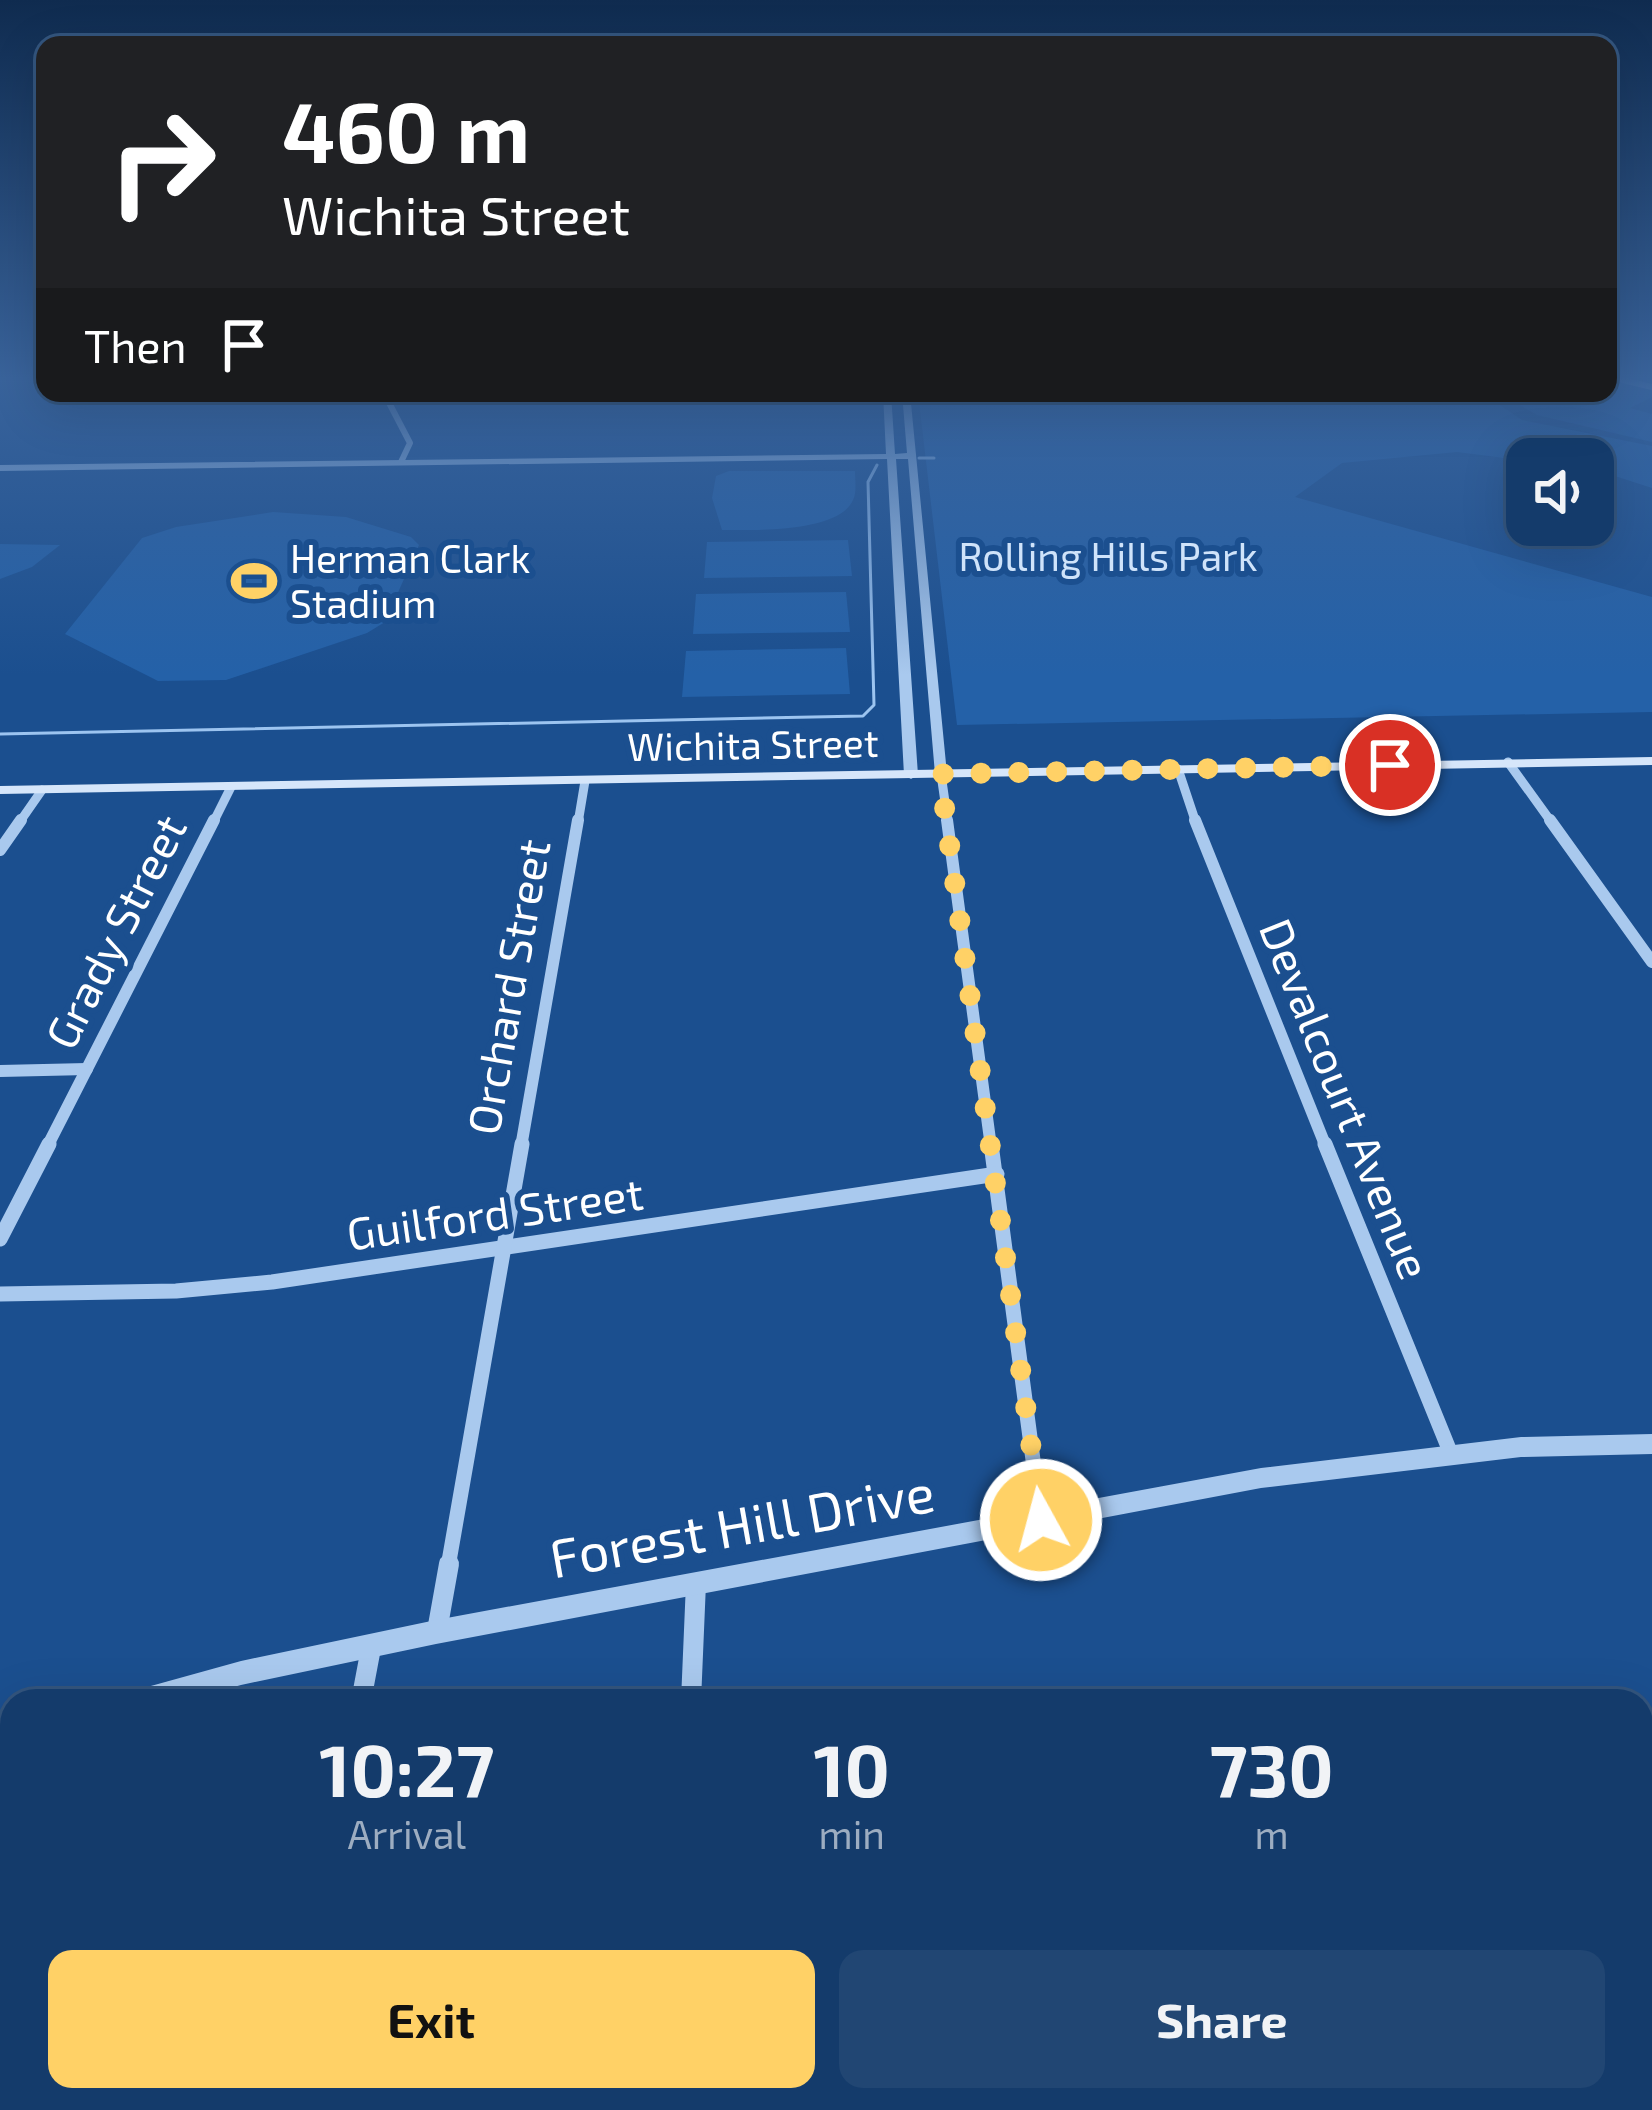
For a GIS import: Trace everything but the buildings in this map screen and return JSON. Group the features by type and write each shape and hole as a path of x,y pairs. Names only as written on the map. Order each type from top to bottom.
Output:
{"main road":[{"name":"Wichita Street","path":"0,790 1652,760"}],"street":[{"path":"892,478 911,775"},
{"path":"914,478 940,774 1041,1520"},
{"path":"1508,762 1652,962"},
{"name":"Devalcourt Avenue","path":"1178,769 1212,867 1451,1454"},
{"name":"Orchard Street","path":"436,1633 585,781"},
{"name":"Grady Street","path":"0,1238 232,787"},
{"path":"0,850 42,790"},
{"path":"0,1071 87,1069"},
{"name":"Guilford Street","path":"0,1294 176,1291 364,1270 997,1174"},
{"name":"Forest Hill Drive","path":"182,1689 241,1672 696,1582 1261,1478 1451,1454 1652,1444"},
{"path":"692,1689 696,1582"},
{"path":"363,1689 371,1648"}],"green space":[{"path":"716,478 855,478 853,500 845,511 813,524 722,530 712,498"},
{"name":"Rolling Hills Park","path":"928,478 1321,478 1295,497 1652,597 1652,712 957,725"},
{"name":"Rolling Hills Park","path":"1622,478 1652,478 1652,488"},
{"name":"Herman Clark Stadium","path":"273,512 346,517 411,537 419,545 385,622 367,633 226,680 158,681 65,634 142,538 176,527"},
{"path":"848,540 852,576 704,578 707,542"},
{"path":"0,544 60,545 32,567 0,579"},
{"path":"846,592 850,632 693,634 696,594"},
{"path":"846,648 850,694 682,697 686,651"}],"waterway":[{"path":"0,734 863,716 874,705 870,478"}],"place":[{"name":"Herman Clark Stadium","path":"254,581"}],"route":[{"path":"1041,1520 940,774 1390,765"}]}
